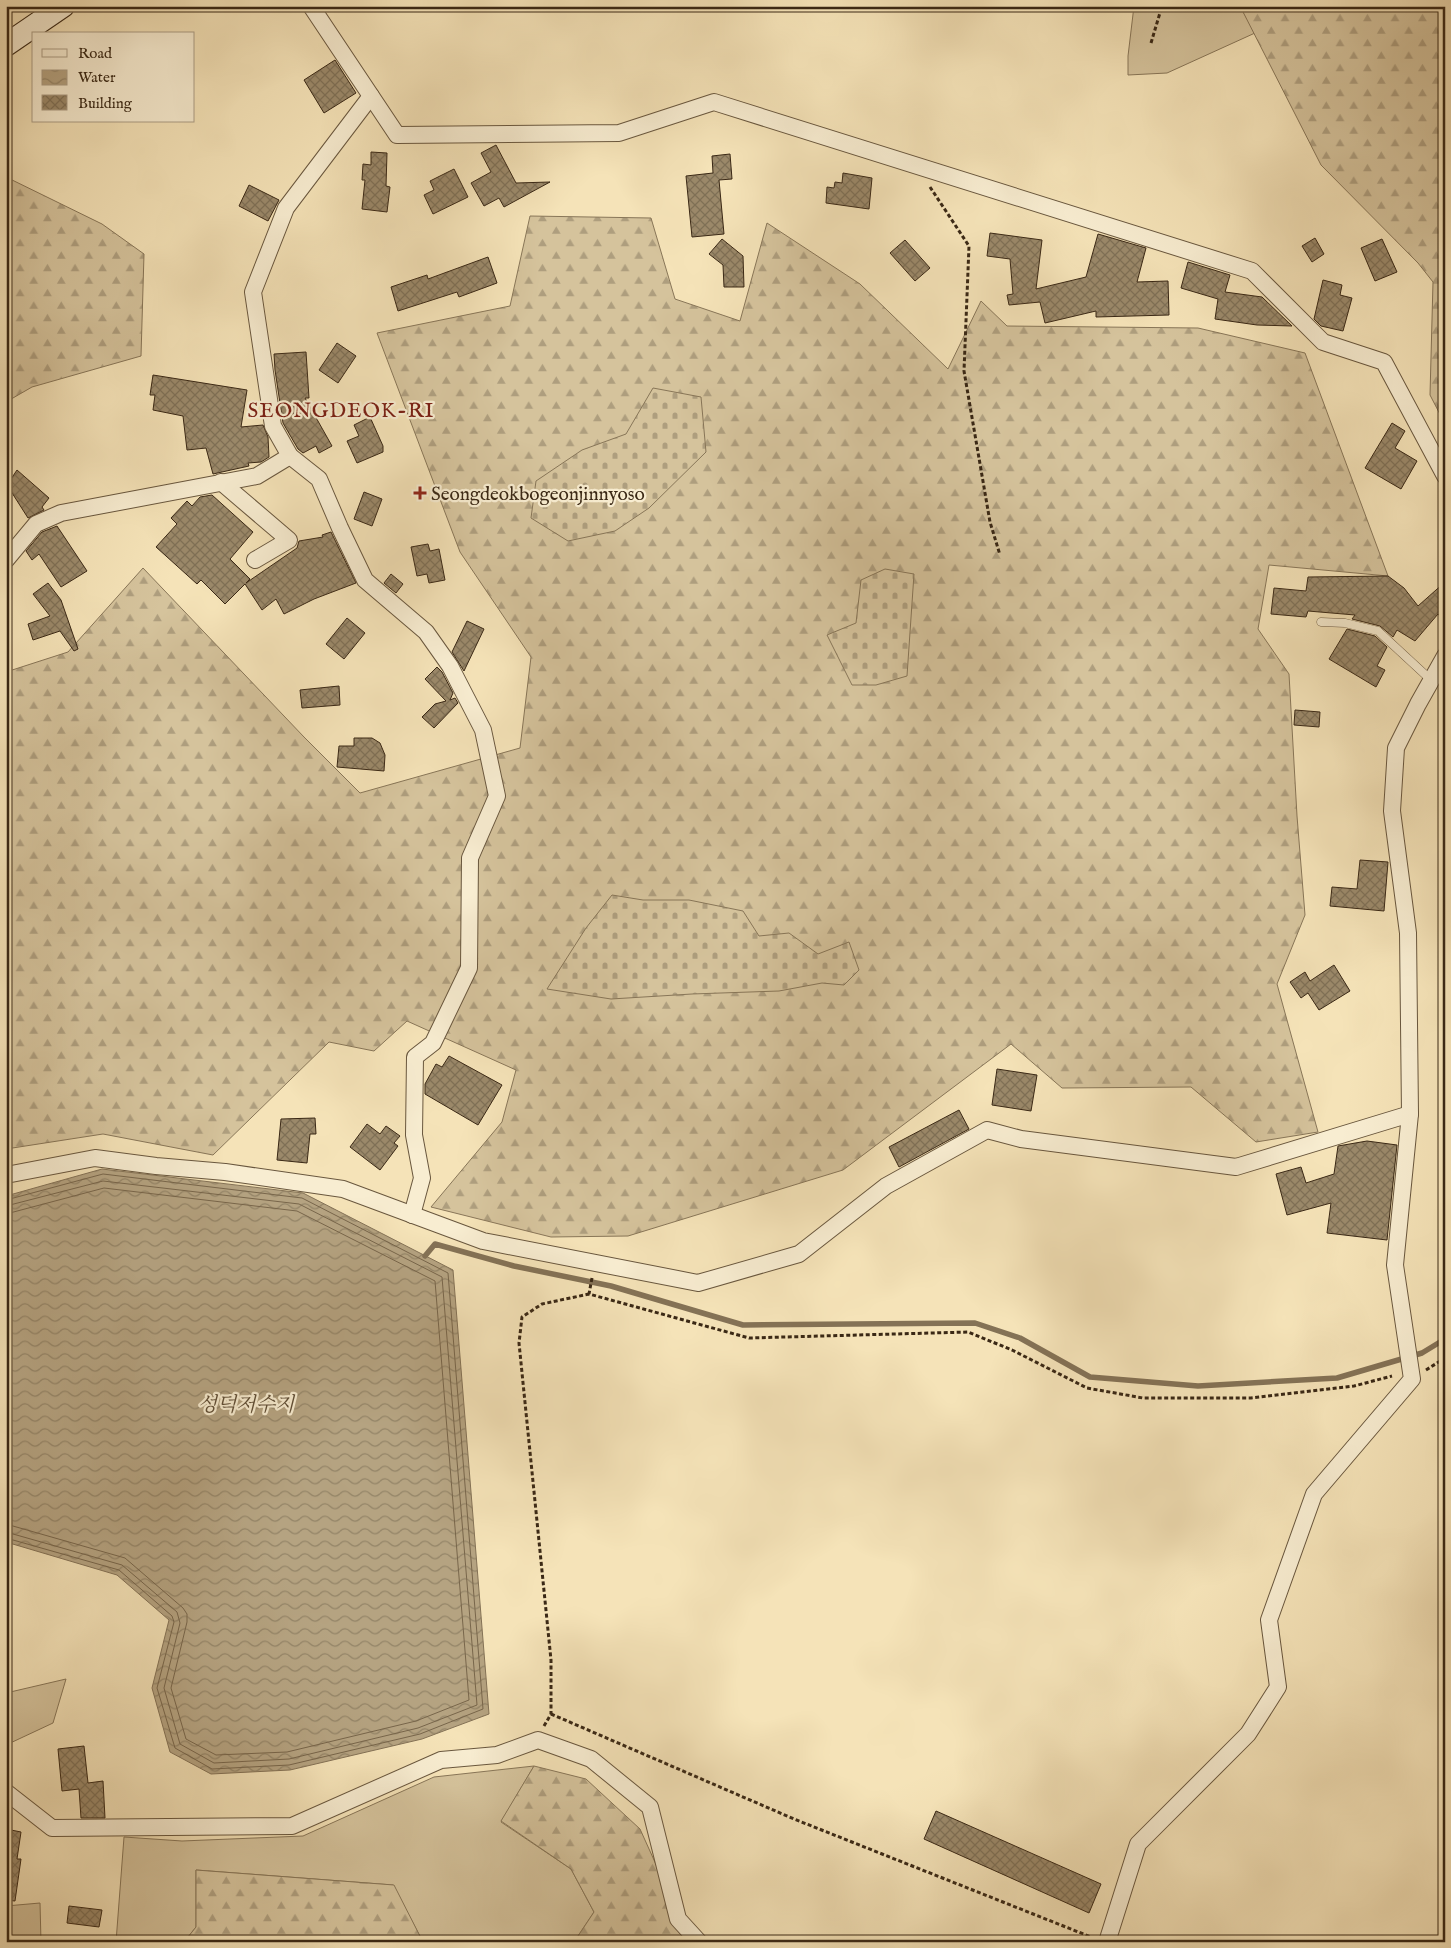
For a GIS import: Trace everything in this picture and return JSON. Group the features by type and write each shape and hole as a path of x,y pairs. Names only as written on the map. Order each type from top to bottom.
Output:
{"main road":[{"path":"6,45 63,6"}],"street":[{"path":"312,6 398,135 619,133 714,102 1252,271 1323,342 1384,362 1445,476"},
{"path":"371,96 286,208 253,292 273,426 290,456 319,479 365,580 426,632 450,666 483,730 497,796 470,858 469,968 433,1043 415,1057 414,1135 422,1178 412,1215"},
{"path":"6,560 36,524 61,513 257,476 290,456"},
{"path":"221,482 289,540 255,560"},
{"path":"1100,1940 1138,1844 1248,1734 1278,1686 1269,1620 1314,1494 1410,1364 1395,1265 1410,1114 1408,933 1392,811 1396,748 1445,656"},
{"path":"6,1175 95,1158 225,1172 343,1188 483,1241 698,1283 800,1254 886,1186 987,1130 1021,1138 1236,1167 1410,1114"},
{"path":"6,1792 52,1828 292,1826 442,1760 497,1755 538,1740 591,1759 650,1807 678,1919 698,1942"}],"lane":[{"path":"1321,622 1345,623 1378,631 1431,680"}],"path":[{"path":"1150,43 1162,6"},
{"path":"916,166 969,246 964,371 990,522 1000,555"},
{"path":"589,1294 593,1274"},
{"path":"538,1740 551,1714 552,1660 519,1344 522,1317 542,1304 589,1294 749,1338 968,1332 1012,1350 1086,1388 1143,1398 1251,1398 1354,1386 1400,1374 1410,1364 1445,1358"},
{"path":"551,1714 794,1819 1100,1940"}],"green space":[{"path":"1134,6 1240,6 1255,33 1167,73 1128,75 1128,56"},
{"path":"1240,6 1445,6 1445,424 1430,395 1433,282 1418,263 1321,165"},
{"path":"6,177 102,224 144,254 141,356 32,387 6,402"},
{"path":"530,216 651,218 675,299 740,321 767,223 860,284 948,369 981,301 1007,326 1198,328 1305,353 1388,576 1269,565 1258,629 1289,674 1305,915 1277,984 1318,1132 1256,1142 1191,1087 1062,1088 1011,1044 843,1170 628,1236 551,1237 431,1207 502,1122 516,1070 407,1021 374,1051 329,1042 213,1155 103,1134 6,1149 6,672 68,652 143,568 360,793 520,748 531,657 460,552 377,333 510,306"},
{"path":"653,388 701,397 706,452 649,508 615,531 568,541 531,518 536,481 582,450 626,434"},
{"path":"885,569 914,574 907,676 876,685 852,685 827,635 856,623 861,580"},
{"path":"612,895 643,900 689,900 743,911 759,936 789,933 818,954 849,942 859,970 844,985 822,983 779,991 611,999 547,989 586,928"},
{"path":"66,1679 53,1723 6,1745 6,1693"},
{"path":"534,1766 501,1822 571,1869 594,1912 574,1942 423,1942 393,1885 196,1870 196,1927 184,1942 116,1942 124,1837 182,1841 303,1836 434,1777"},
{"path":"534,1766 586,1779 640,1829 691,1942 574,1942 594,1912 571,1869 501,1821"},
{"path":"196,1870 394,1885 423,1942 184,1942 196,1927"},
{"path":"40,1903 41,1942 6,1942 6,1906"}],"water":[{"name":"성덕저수지","path":"102,1169 303,1193 453,1270 489,1714 422,1739 290,1770 211,1774 170,1752 152,1688 169,1620 117,1575 6,1542 6,1196"}],"building":[{"path":"335,60 356,93 324,113 304,80"},
{"path":"496,145 516,183 550,182 504,207 499,198 484,206 471,183 491,172 481,153"},
{"path":"371,152 387,153 386,186 390,187 387,212 362,209 365,180 362,180 363,164 371,165"},
{"path":"730,154 732,179 719,180 724,234 692,237 686,176 713,173 712,156"},
{"path":"454,169 468,197 433,214 424,195 434,190 430,181"},
{"path":"843,173 872,178 869,209 826,203 827,187 834,188 835,182 842,183"},
{"path":"249,185 279,200 268,221 239,206"},
{"path":"990,233 1042,240 1036,289 1086,277 1098,234 1146,248 1137,282 1168,281 1169,315 1096,317 1096,311 1045,323 1040,302 1009,305 1007,295 1013,294 1010,259 987,256"},
{"path":"1315,238 1324,254 1312,262 1302,246"},
{"path":"722,239 743,256 744,287 724,287 723,265 709,254"},
{"path":"1382,239 1397,272 1375,281 1361,248"},
{"path":"905,240 930,268 915,281 890,253"},
{"path":"488,257 497,283 459,297 457,292 398,311 391,287 427,275 428,279"},
{"path":"1188,262 1230,275 1225,292 1262,297 1292,326 1257,325 1215,319 1218,299 1181,288"},
{"path":"1323,280 1342,285 1340,295 1352,298 1343,331 1321,326 1314,319"},
{"path":"337,343 356,356 338,383 319,370"},
{"path":"306,352 309,398 305,398 332,446 319,453 316,446 303,453 298,449 283,423 275,370 274,354"},
{"path":"153,375 247,390 241,427 263,425 268,437 269,457 261,462 248,463 249,466 213,474 206,448 187,450 183,416 153,410 155,395 150,395"},
{"path":"370,417 383,446 383,452 357,463 347,441 359,436 354,425"},
{"path":"1392,423 1405,431 1395,448 1417,461 1401,489 1365,468"},
{"path":"17,470 49,498 42,507 44,510 28,518 7,485"},
{"path":"364,492 382,499 372,526 354,519"},
{"path":"212,495 253,532 230,559 250,579 246,583 297,548 299,541 323,537 322,535 331,532 356,583 314,599 284,614 276,599 262,610 245,584 225,604 201,580 197,584 156,547 177,524 171,518 187,501 192,506 200,497"},
{"path":"57,526 87,571 61,587 39,554 32,560 26,551 42,532"},
{"path":"428,544 430,551 439,549 445,580 429,583 427,574 417,576 411,547"},
{"path":"391,574 403,584 396,593 384,583"},
{"path":"1388,576 1404,588 1418,606 1445,582 1445,622 1438,614 1415,641 1397,630 1393,637 1380,626 1352,619 1355,615 1308,611 1306,617 1271,614 1274,588 1306,591 1308,577"},
{"path":"48,583 61,600 78,649 74,651 60,631 33,640 28,624 50,616 33,594"},
{"path":"347,618 365,633 344,659 326,644"},
{"path":"467,621 484,629 464,671 452,652"},
{"path":"1347,629 1375,636 1387,647 1377,666 1385,670 1376,687 1329,659"},
{"path":"437,667 442,672 453,693 450,700 455,698 458,703 434,728 422,717 435,704 446,701 425,679"},
{"path":"339,686 340,705 302,708 300,690"},
{"path":"1295,710 1320,712 1319,727 1294,725"},
{"path":"354,738 372,738 380,743 385,755 384,771 337,767 339,746 354,746"},
{"path":"1360,860 1388,862 1384,911 1330,906 1332,887 1357,889"},
{"path":"1334,965 1350,991 1319,1010 1308,993 1301,998 1290,982 1305,972 1310,981"},
{"path":"449,1056 502,1085 478,1125 425,1094 425,1084 436,1064 442,1067"},
{"path":"997,1069 1037,1075 1031,1111 992,1105"},
{"path":"959,1110 969,1129 899,1167 889,1147"},
{"path":"315,1118 316,1134 310,1134 307,1163 277,1160 281,1119"},
{"path":"367,1124 380,1134 386,1126 400,1136 394,1143 398,1146 380,1170 350,1147"},
{"path":"1367,1141 1397,1145 1387,1240 1327,1233 1331,1203 1287,1215 1276,1174 1301,1167 1306,1183 1334,1174 1338,1146"},
{"path":"84,1746 88,1783 103,1781 105,1818 81,1818 79,1789 62,1791 58,1749"},
{"path":"936,1811 1101,1884 1089,1913 924,1839"},
{"path":"6,1829 21,1832 17,1859 21,1859 15,1901 6,1900"},
{"path":"69,1906 102,1910 99,1927 67,1923"}],"waterway":[{"path":"425,1256 435,1244 514,1266 611,1286 743,1325 975,1323 1020,1338 1090,1377 1198,1386 1337,1378 1422,1353 1445,1339"}],"place":[{"name":"Seongdeokbogeonjinnyoso","path":"420,493"}],"district":[{"name":"SEONGDEOK-RI","path":"341,410"}]}
